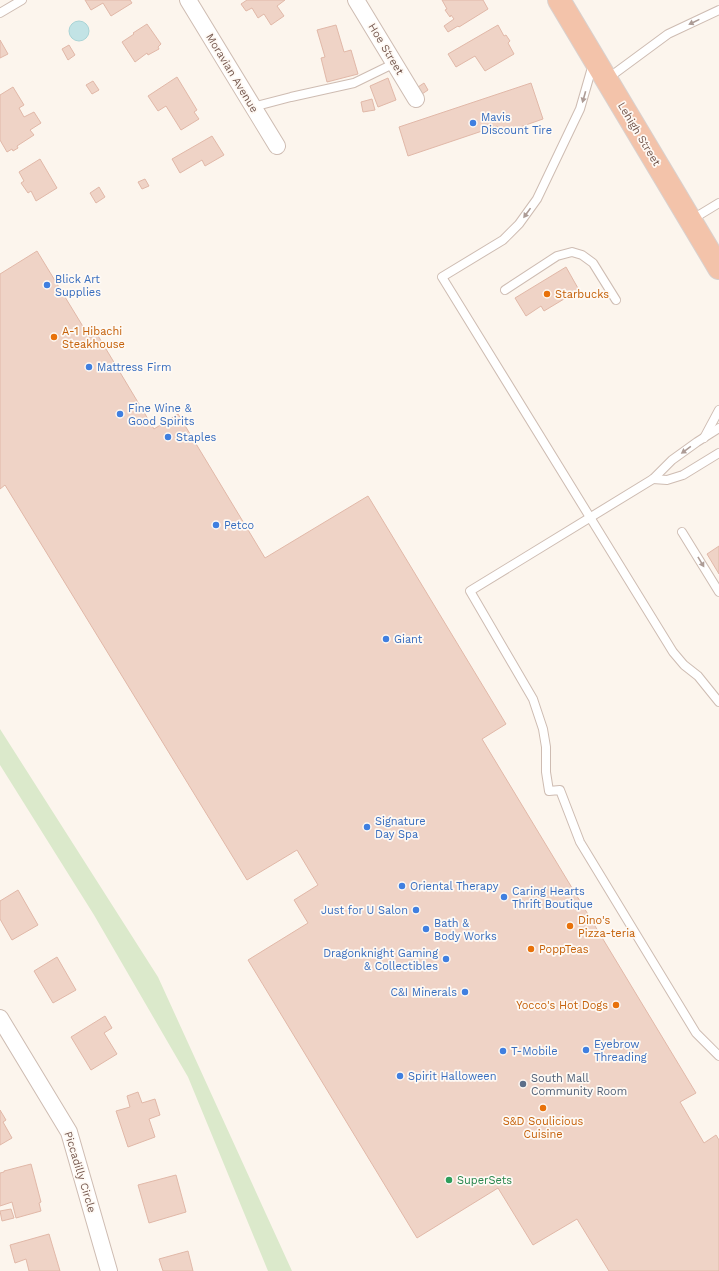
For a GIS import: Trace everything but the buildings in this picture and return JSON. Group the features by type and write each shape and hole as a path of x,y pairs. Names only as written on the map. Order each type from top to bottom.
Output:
{"highway":[{"name":"Lehigh Street","path":"559,0 719,268"}],"street":[{"name":"Moravian Avenue","path":"188,0 277,146"},
{"name":"Hoe Street","path":"356,0 416,99"},
{"name":"Piccadilly Circle","path":"0,1018 69,1132 109,1271"}],"lane":[{"path":"0,14 22,0"},
{"path":"606,79 668,34 719,10"},
{"path":"594,59 580,109 537,199 519,224 503,240 442,277 676,657 698,676 719,702"},
{"path":"253,107 354,83 394,63"},
{"path":"691,221 719,203"},
{"path":"505,290 557,256 572,252 582,255 593,263 616,300"},
{"path":"704,438 719,410"},
{"path":"719,428 672,460 653,479 470,591 533,699 544,735 546,747 546,772 549,791 560,790 580,842 696,1032 719,1056"},
{"path":"653,479 667,480 684,475 717,455"},
{"path":"682,532 719,592"}],"green space":[{"path":"0,729 158,977 292,1271 268,1271 188,1077 94,915 0,765"}],"water":[{"path":"75,21 83,21 89,27 89,35 83,41 75,41 69,35 69,27"}],"place":[{"name":"Mavis Discount Tire","path":"473,123"},
{"name":"Blick Art Supplies","path":"47,285"},
{"name":"Starbucks","path":"547,294"},
{"name":"A-1 Hibachi Steakhouse","path":"54,337"},
{"name":"Mattress Firm","path":"89,367"},
{"name":"Fine Wine & Good Spirits","path":"120,414"},
{"name":"Staples","path":"168,437"},
{"name":"Petco","path":"216,525"},
{"name":"Giant","path":"386,639"},
{"name":"Signature Day Spa","path":"367,827"},
{"name":"Oriental Therapy","path":"402,886"},
{"name":"Caring Hearts Thrift Boutique","path":"504,897"},
{"name":"Just for U Salon","path":"416,910"},
{"name":"Dino's Pizza-teria","path":"570,926"},
{"name":"Bath & Body Works","path":"426,929"},
{"name":"PoppTeas","path":"531,949"},
{"name":"Dragonknight Gaming & Collectibles","path":"446,959"},
{"name":"C&I Minerals","path":"465,992"},
{"name":"Yocco's Hot Dogs","path":"616,1005"},
{"name":"Eyebrow Threading","path":"586,1050"},
{"name":"T-Mobile","path":"503,1051"},
{"name":"Spirit Halloween","path":"400,1076"},
{"name":"South Mall Community Room","path":"523,1084"},
{"name":"S&D Soulicious Cuisine","path":"543,1108"},
{"name":"SuperSets","path":"449,1180"}]}
